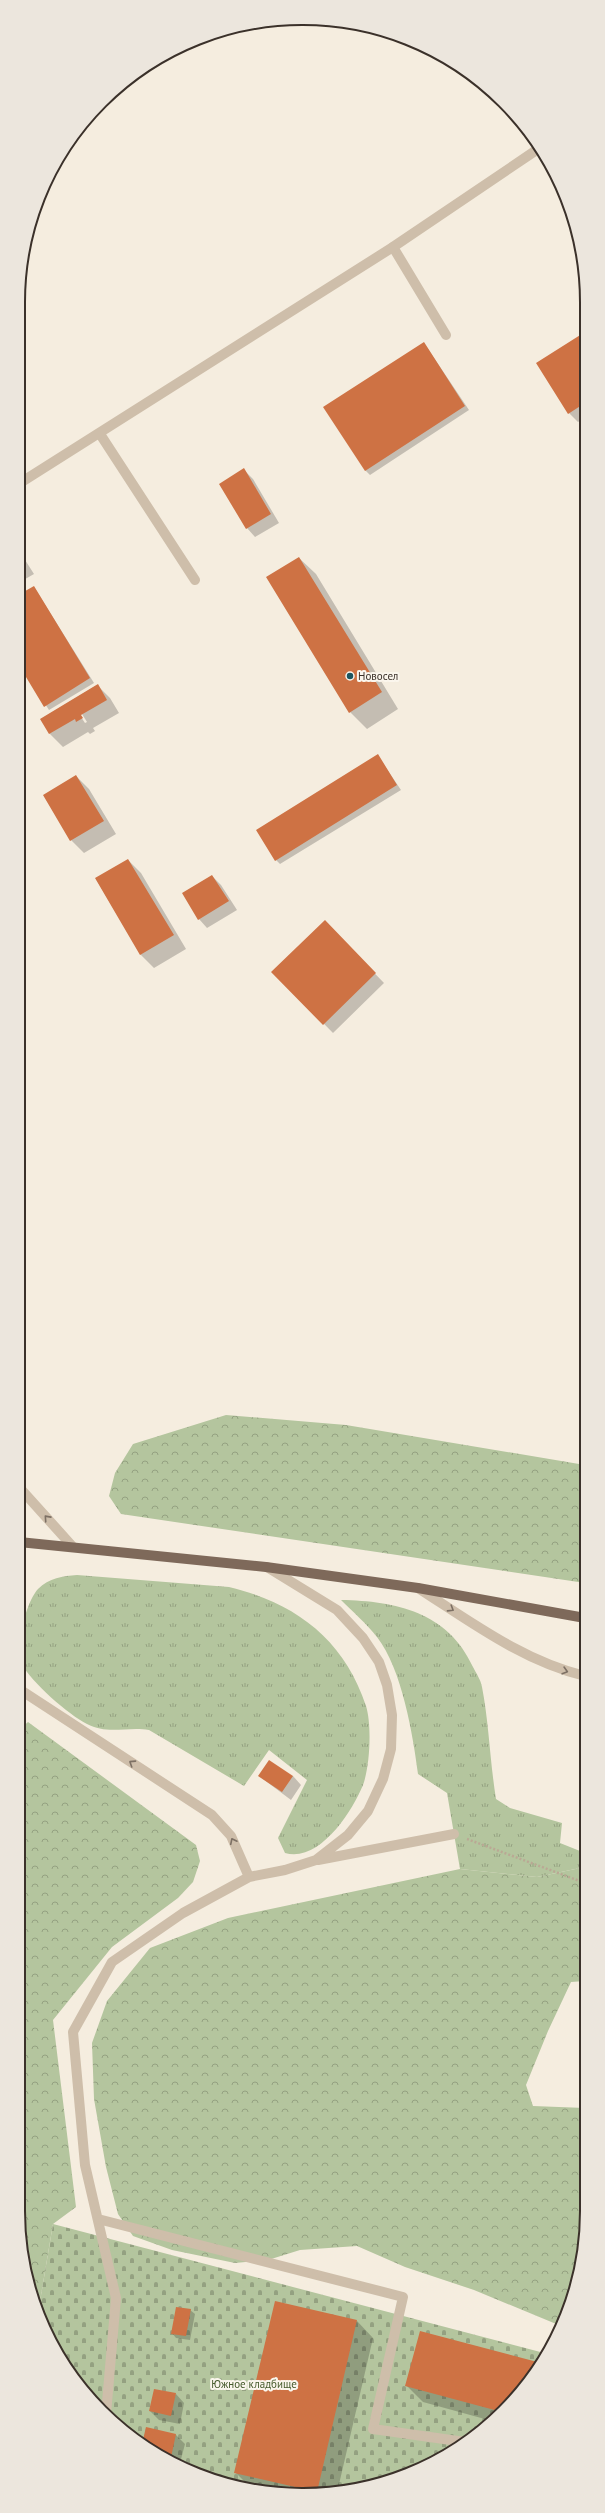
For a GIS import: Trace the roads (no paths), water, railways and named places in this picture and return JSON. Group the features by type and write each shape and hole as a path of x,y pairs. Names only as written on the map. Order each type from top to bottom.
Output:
{"main road":[{"path":"25,1543 266,1567 418,1588 580,1617"}],"street":[{"path":"25,480 100,434 393,247 535,151"},
{"path":"393,247 446,336"},
{"path":"100,434 195,580"},
{"path":"25,1494 73,1547"},
{"path":"266,1567 337,1610 363,1638 379,1662 387,1685 392,1715 391,1749 383,1779 368,1811 348,1835 316,1860"},
{"path":"418,1588 508,1646 561,1670 580,1675"},
{"path":"25,1693 212,1814 231,1836 249,1877"},
{"path":"107,2407 116,2298 85,2165 74,2032 112,1962 183,1913 249,1877 285,1870 316,1860 454,1834"},
{"path":"98,2219 403,2297 373,2429 457,2441"}],"place":[{"name":"Новосел","path":"350,676"}],"park label":[{"name":"Южное кладбище","path":"254,2384"}]}
